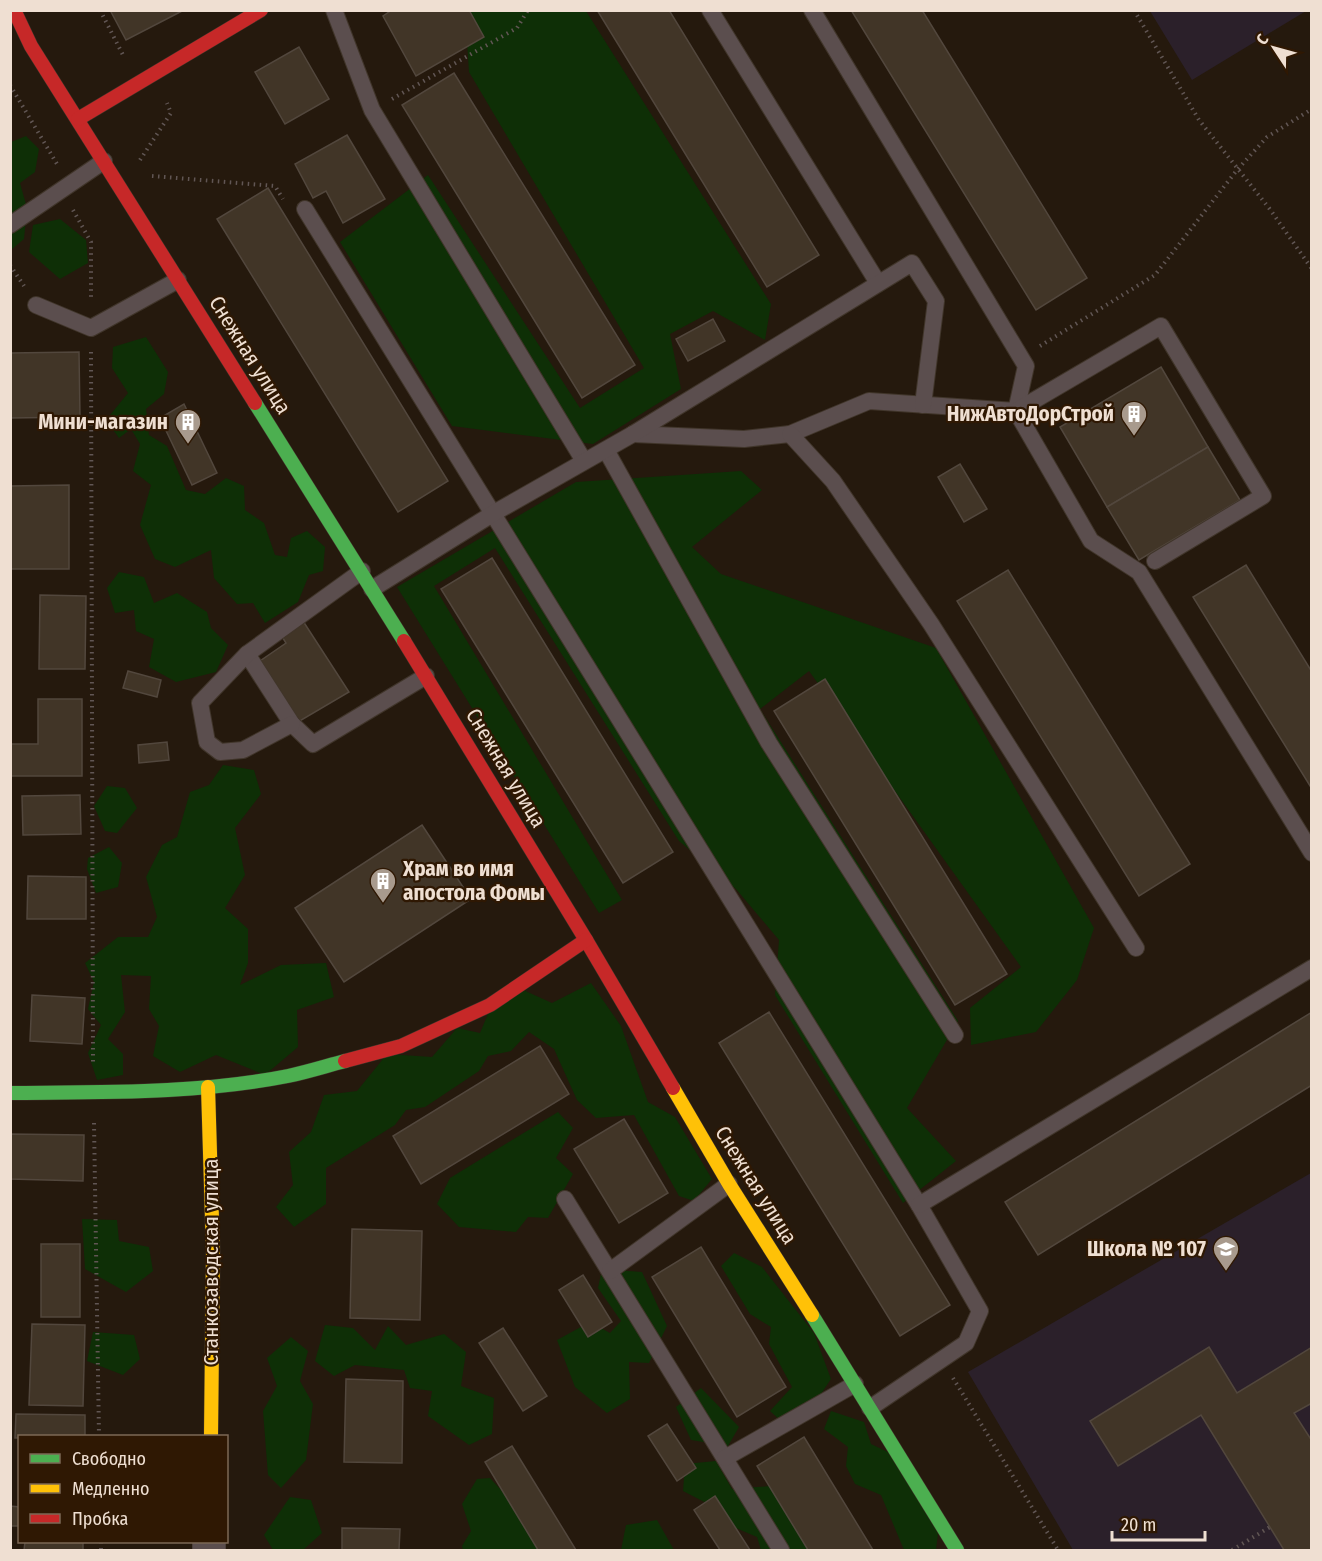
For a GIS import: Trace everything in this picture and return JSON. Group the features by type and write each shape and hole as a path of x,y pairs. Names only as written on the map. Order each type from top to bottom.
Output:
{"street":[{"name":"Снежная улица","path":"14,10 31,46 362,571 585,940 729,1185 957,1551"},
{"path":"78,119 261,10"},
{"path":"10,1093 208,1087 288,1076 401,1046 490,1005 585,940"},
{"name":"Станкозаводская улица","path":"208,1087 213,1252 211,1435"}],"lane":[{"path":"334,10 372,110 584,461"},
{"path":"710,10 878,283"},
{"path":"812,10 1026,366 1016,411 1091,541 1139,572 1311,853"},
{"path":"10,225 104,161"},
{"path":"306,209 919,1205 980,1311 966,1343 870,1408"},
{"path":"372,589 494,513 633,434 912,263 936,301 923,405"},
{"path":"36,305 91,328 178,280"},
{"path":"633,434 744,439 790,434 869,401 1016,411 1161,326 1263,496 1155,561"},
{"path":"790,434 833,480 925,615 1136,948"},
{"path":"606,450 769,742 955,1035"},
{"path":"292,724 243,750 220,752 207,742 200,703 247,654 362,571"},
{"path":"247,654 292,724 313,744 426,676"},
{"path":"919,1205 1311,968"},
{"path":"610,1271 729,1185"},
{"path":"566,1199 781,1551"},
{"path":"725,1458 855,1384"}],"path":[{"path":"372,110 517,28 528,10"},
{"path":"1134,10 1199,120 1269,208 1311,269"},
{"path":"1020,358 1155,275 1266,137 1311,109"},
{"path":"148,176 275,186 287,207 306,209"},
{"path":"91,328 93,1092 99,1435"},
{"path":"942,1360 1058,1551"},
{"path":"1232,1551 1270,1527"}],"shaded area":[{"path":"1150,11 1306,11 1192,80"},
{"name":"Школа № 107","path":"1311,1173 1311,1550 1073,1550 968,1372"}],"green space":[{"path":"465,11 586,11 771,304 765,340 713,311 670,334 681,389 593,444 452,426 340,242 428,175 580,408 644,368 469,72"},
{"path":"26,136 39,149 35,172 20,183 27,208 24,239 11,250 11,142"},
{"path":"60,219 86,240 88,263 60,279 29,252 33,225"},
{"path":"146,337 168,372 164,394 146,409 149,435 167,446 186,490 205,494 226,478 244,486 245,510 264,523 275,555 287,557 291,538 307,531 325,547 323,571 309,575 298,602 265,623 253,603 237,604 214,578 211,550 175,567 155,559 140,525 151,485 133,471 140,444 131,429 119,438 106,420 128,393 112,368 113,347"},
{"path":"741,471 762,490 692,547 721,574 936,648 1094,928 1077,980 1036,1032 971,1045 970,1008 1021,967 809,671 760,709 958,1021 907,1108 956,1161 903,1203 775,995 779,940 736,889 679,841 495,548 434,586 622,900 599,913 397,587 576,482"},
{"path":"119,572 144,577 154,603 177,593 207,612 211,628 228,645 216,672 176,682 149,667 154,639 136,631 134,610 115,613 107,588"},
{"path":"223,765 254,770 261,794 235,828 245,875 225,908 248,929 248,963 240,985 281,965 326,963 334,997 297,1010 298,1047 265,1075 216,1055 180,1072 153,1056 159,1026 149,1009 151,976 121,975 125,1012 108,1039 123,1054 123,1075 97,1080 88,1053 101,1025 88,1009 94,982 85,963 118,937 148,937 157,917 146,877 162,845 177,837 190,792 209,785"},
{"path":"107,786 125,788 137,808 117,833 105,831 94,806"},
{"path":"109,847 122,863 118,887 96,893 87,869 88,858"},
{"path":"591,983 621,1026 648,1102 675,1117 712,1179 694,1201 679,1196 634,1115 596,1118 577,1100 554,1049 529,1032 511,1051 488,1056 479,1071 425,1107 406,1110 395,1125 326,1168 326,1204 294,1227 276,1207 293,1185 289,1152 311,1132 324,1095 357,1091 387,1054 432,1057 457,1028 480,1033 490,1009 521,989 552,1003"},
{"path":"558,1112 573,1128 556,1158 573,1174 548,1218 528,1217 516,1232 459,1227 437,1204 450,1178"},
{"path":"82,1219 117,1220 119,1241 149,1247 153,1271 126,1292 85,1269"},
{"path":"734,1253 762,1267 814,1333 831,1379 815,1403 782,1422 770,1411 792,1387 769,1344 771,1327 750,1314 721,1266"},
{"path":"602,1269 642,1272 667,1326 649,1363 629,1362 630,1399 607,1413 575,1387 557,1340 590,1322 610,1333 621,1321 598,1288"},
{"path":"325,1325 353,1328 375,1350 388,1326 406,1345 444,1334 466,1352 461,1386 494,1398 492,1434 469,1445 428,1416 432,1391 410,1388 404,1370 355,1365 334,1376 315,1361"},
{"path":"93,1332 134,1335 140,1359 123,1375 87,1361"},
{"path":"291,1337 308,1351 300,1381 313,1404 306,1460 281,1488 268,1475 263,1411 277,1386 267,1358"},
{"path":"701,1388 739,1427 728,1446 691,1440 676,1407"},
{"path":"831,1411 864,1422 871,1444 892,1454 938,1533 936,1550 904,1550 881,1495 855,1484 846,1466 848,1447 824,1429"},
{"path":"716,1461 732,1489 770,1486 811,1547 808,1550 761,1550 757,1537 724,1523 714,1507 683,1491 685,1464"},
{"path":"490,1478 544,1537 546,1550 463,1550 462,1546 471,1531 462,1504 477,1479"},
{"path":"290,1497 311,1500 322,1533 303,1550 273,1550 264,1535"},
{"path":"657,1520 674,1550 621,1550 626,1525"}],"building":[{"path":"110,10 184,10 126,40"},
{"path":"392,10 469,10 484,37 416,76 383,16"},
{"path":"597,10 669,10 819,255 767,287"},
{"path":"851,10 922,10 1087,278 1036,310"},
{"path":"299,47 329,99 285,124 255,72"},
{"path":"454,73 635,365 582,398 402,105"},
{"path":"347,135 385,199 343,223 326,191 313,198 295,164"},
{"path":"268,188 448,481 398,512 217,219"},
{"path":"713,319 725,341 688,361 676,339"},
{"path":"79,352 80,417 10,418 10,353"},
{"name":"НижАвтоДорСтрой","path":"1161,367 1208,447 1107,507 1060,427"},
{"name":"Мини-магазин","path":"184,404 217,473 192,485 160,418"},
{"path":"1208,447 1240,500 1139,560 1107,507"},
{"path":"960,464 987,509 964,522 938,477"},
{"path":"69,485 69,569 10,569 10,486"},
{"path":"492,558 673,852 623,883 441,589"},
{"path":"1246,565 1312,672 1312,789 1193,597"},
{"path":"1008,570 1190,864 1139,896 957,601"},
{"path":"40,595 86,596 85,669 39,669"},
{"path":"303,621 349,692 298,722 260,661 286,643 281,635"},
{"path":"128,671 161,680 157,697 123,688"},
{"path":"825,679 1007,974 955,1005 774,711"},
{"path":"38,699 82,699 82,776 10,776 10,744 38,744"},
{"path":"167,742 169,760 139,763 138,745"},
{"path":"80,795 81,834 23,835 22,796"},
{"name":"Храм во имя апостола Фомы","path":"422,825 471,899 344,982 295,908"},
{"path":"28,876 86,877 86,919 27,919"},
{"path":"32,995 85,998 82,1044 30,1041"},
{"path":"769,1012 950,1305 900,1336 719,1043"},
{"path":"1312,1012 1312,1085 1038,1255 1005,1202"},
{"path":"540,1046 569,1094 421,1184 393,1136"},
{"path":"624,1119 668,1193 619,1223 574,1149"},
{"path":"10,1134 84,1135 83,1181 10,1179"},
{"path":"352,1229 422,1231 420,1320 350,1318"},
{"path":"41,1244 80,1244 80,1317 41,1317"},
{"path":"701,1247 786,1387 737,1417 652,1277"},
{"path":"583,1275 612,1322 588,1337 559,1290"},
{"path":"32,1324 85,1325 83,1406 29,1405"},
{"path":"503,1328 547,1396 523,1411 479,1343"},
{"path":"1209,1347 1237,1393 1312,1347 1312,1403 1294,1413 1312,1441 1312,1550 1284,1550 1201,1415 1118,1466 1090,1421"},
{"path":"346,1379 403,1381 402,1463 344,1462"},
{"path":"16,1414 85,1415 85,1435 18,1435 18,1438 15,1438"},
{"path":"667,1424 696,1468 677,1481 648,1436"},
{"path":"804,1437 873,1550 808,1550 757,1466"},
{"path":"512,1446 576,1550 538,1550 485,1462"},
{"path":"715,1496 750,1550 720,1550 694,1510"},
{"path":"10,1506 18,1507 18,1526 10,1526"},
{"path":"342,1528 400,1529 399,1550 342,1550"},
{"path":"25,1543 83,1543 83,1550 24,1550"}],"traffic: fast":[{"path":"255,403 404,641"},
{"path":"10,1093 149,1091 219,1086 288,1076 345,1061"},
{"path":"812,1315 957,1550"}],"traffic: slow":[{"path":"208,1087 213,1252 211,1435"},
{"path":"673,1088 729,1184 812,1315"}],"traffic: jam":[{"path":"14,10 31,46 255,403"},
{"path":"78,119 261,10"},
{"path":"404,641 673,1088"},
{"path":"345,1061 401,1046 490,1005 586,940"}],"place":[{"name":"НижАвтоДорСтрой","path":"1134,437"},
{"name":"Мини-магазин","path":"188,445"},
{"name":"Храм во имя апостола Фомы","path":"383,904"},
{"name":"Школа № 107","path":"1226,1272"}]}
